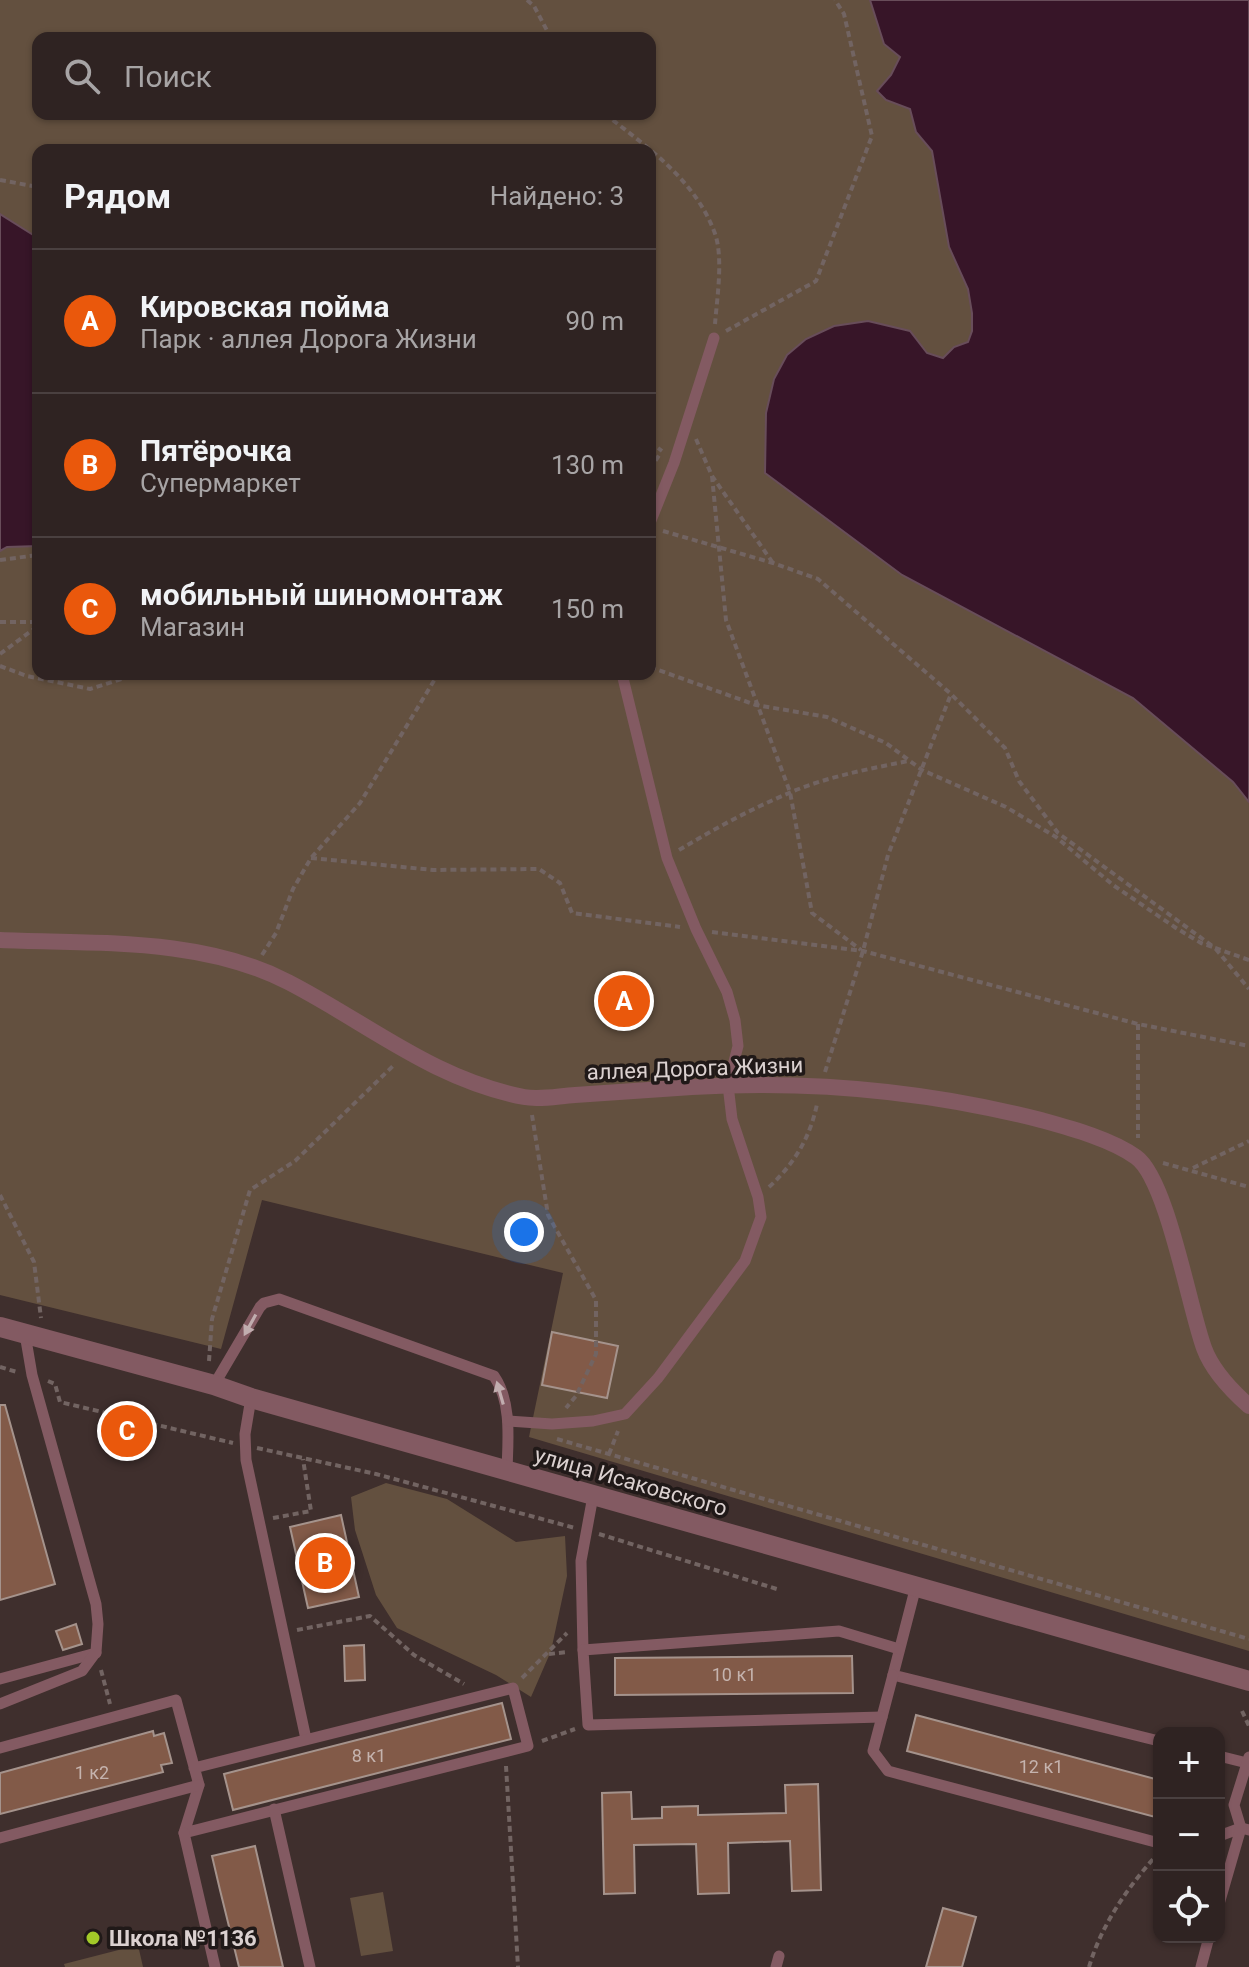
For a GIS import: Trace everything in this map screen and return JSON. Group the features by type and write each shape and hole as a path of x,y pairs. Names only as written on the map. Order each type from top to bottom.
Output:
{"street":[{"name":"аллея Дорога Жизни","path":"0,940 150,946 207,954 255,967 288,981 407,1053 451,1075 529,1098 770,1083 820,1086 977,1104 1080,1131 1138,1158"},
{"path":"1138,1158 1159,1188 1206,1352 1234,1393 1249,1406"},
{"name":"улица Исаковского","path":"0,1327 214,1385 593,1496 1249,1681"}],"lane":[{"path":"656,509 689,421 714,338"},
{"path":"508,1421 552,1424 593,1421 625,1414 658,1378 745,1261 761,1217 758,1197 732,1119 728,1085 738,1046 735,1020 727,992 691,929 667,858 623,680"},
{"path":"214,1385 260,1307 279,1299 494,1376 508,1421 507,1470"},
{"path":"0,1704 82,1671 96,1652 96,1604 32,1375 25,1334"},
{"path":"251,1398 245,1446 306,1739"},
{"path":"593,1496 581,1561 588,1725 882,1717"},
{"path":"916,1586 873,1751 888,1771 1153,1841"},
{"path":"583,1650 839,1631 899,1649"},
{"path":"0,1679 96,1652"},
{"path":"893,1675 1153,1740"},
{"path":"184,1833 528,1746 513,1688 194,1768"},
{"path":"0,1748 176,1700 199,1785 184,1833 215,1967"},
{"path":"1225,1757 1248,1760 1234,1805 1245,1829 1225,1887"},
{"path":"0,1838 199,1785"},
{"path":"274,1809 310,1967"},
{"path":"1225,1834 1245,1829"},
{"path":"1201,1967 1207,1943"}],"path":[{"path":"527,0 534,6 548,32"},
{"path":"714,338 816,281 872,136 844,14 835,0"},
{"path":"613,120 643,144"},
{"path":"656,154 693,194 715,233 719,270 714,338"},
{"path":"0,180 32,186"},
{"path":"656,460 689,421 712,476 773,563"},
{"path":"656,446 662,451"},
{"path":"712,476 726,620 790,792 812,913 863,951"},
{"path":"656,527 818,579 951,694 1005,748 1019,781 1058,833 1215,948 1249,989"},
{"path":"0,560 32,556"},
{"path":"0,622 32,624"},
{"path":"0,654 32,629"},
{"path":"0,666 32,677"},
{"path":"656,669 756,705 827,717 886,743 922,770 1006,807 1056,837 1113,885 1201,943 1249,960"},
{"path":"46,680 90,689 118,680"},
{"path":"255,967 276,933 293,889 311,858 360,803 434,680"},
{"path":"758,1197 787,1170 813,1125 820,1086 863,951 888,855 951,694"},
{"path":"667,858 707,833 790,792 909,760"},
{"path":"311,858 433,870 539,869 560,883 572,913 863,951 1138,1024 1249,1046"},
{"path":"1138,1024 1138,1158 1191,1169 1249,1187"},
{"path":"209,1361 212,1319 250,1190 295,1161 407,1053"},
{"path":"529,1098 548,1215 596,1300 596,1354 576,1396 552,1424 557,1441 1249,1639"},
{"path":"1191,1169 1249,1141"},
{"path":"0,1195 34,1262 41,1318"},
{"path":"0,1367 55,1384 60,1402 376,1474 587,1531 780,1590"},
{"path":"609,1454 625,1414"},
{"path":"259,1521 311,1511 303,1458"},
{"path":"283,1633 370,1616 414,1655 484,1695"},
{"path":"513,1688 582,1617"},
{"path":"546,1654 583,1650"},
{"path":"96,1652 113,1717"},
{"path":"1242,1711 1249,1726"},
{"path":"528,1746 588,1725"},
{"path":"505,1752 518,1967"},
{"path":"1089,1967 1095,1947 1133,1882 1153,1859"}],"shaded area":[{"path":"0,0 870,0 884,44 900,57 891,75 877,91 886,100 910,109 916,132 932,151 949,247 968,289 972,313 969,342 954,347 943,358 927,353 909,331 902,575 1133,698 1233,782 1249,802 1249,1651 529,1437 563,1273 262,1200 221,1349 0,1295 0,551 7,547 32,546 32,680 656,680 656,144 32,144 32,234 0,214"},
{"path":"870,0 1249,0 1249,802 1233,782 1133,698 902,575 765,473 766,413 774,379 787,355 806,339 834,326 868,321 910,331 927,353 943,358 954,347 968,342 972,331 968,289 949,247 932,151 916,132 910,109 886,100 877,91 891,75 900,57 884,44"},
{"path":"0,214 32,234 32,546 7,547 0,551"},
{"path":"386,1483 447,1499 516,1542 565,1536 567,1576 551,1651 531,1697 496,1675 397,1628 376,1595 355,1530 351,1497"},
{"path":"383,1892 393,1951 361,1956 350,1898"},
{"path":"138,1945 143,1967 65,1967 64,1964"}],"building":[{"path":"552,1332 618,1346 607,1398 542,1385"},
{"path":"0,1405 5,1405 55,1584 0,1600"},
{"path":"341,1515 359,1597 308,1608 290,1527"},
{"path":"76,1624 82,1644 63,1650 56,1631"},
{"path":"364,1645 365,1680 345,1681 344,1646"},
{"path":"852,1656 853,1693 615,1695 615,1658"},
{"path":"502,1703 511,1739 233,1810 224,1774"},
{"path":"916,1715 1153,1778 1153,1816 907,1751"},
{"path":"153,1731 154,1736 164,1733 172,1763 161,1765 163,1772 0,1814 0,1773"},
{"path":"818,1784 821,1890 792,1891 790,1841 728,1843 729,1893 698,1894 696,1844 634,1845 635,1893 604,1894 602,1793 631,1792 632,1819 662,1818 662,1807 698,1806 698,1815 786,1813 785,1785"},
{"path":"255,1846 283,1967 239,1967 212,1856"},
{"path":"943,1908 976,1917 962,1967 926,1967"}],"place":[{"name":"Кировская пойма","path":"624,1001"},
{"name":"мобильный шиномонтаж","path":"127,1431"},
{"name":"Пятёрочка","path":"325,1563"},
{"name":"Школа №1136","path":"93,1938"}]}
